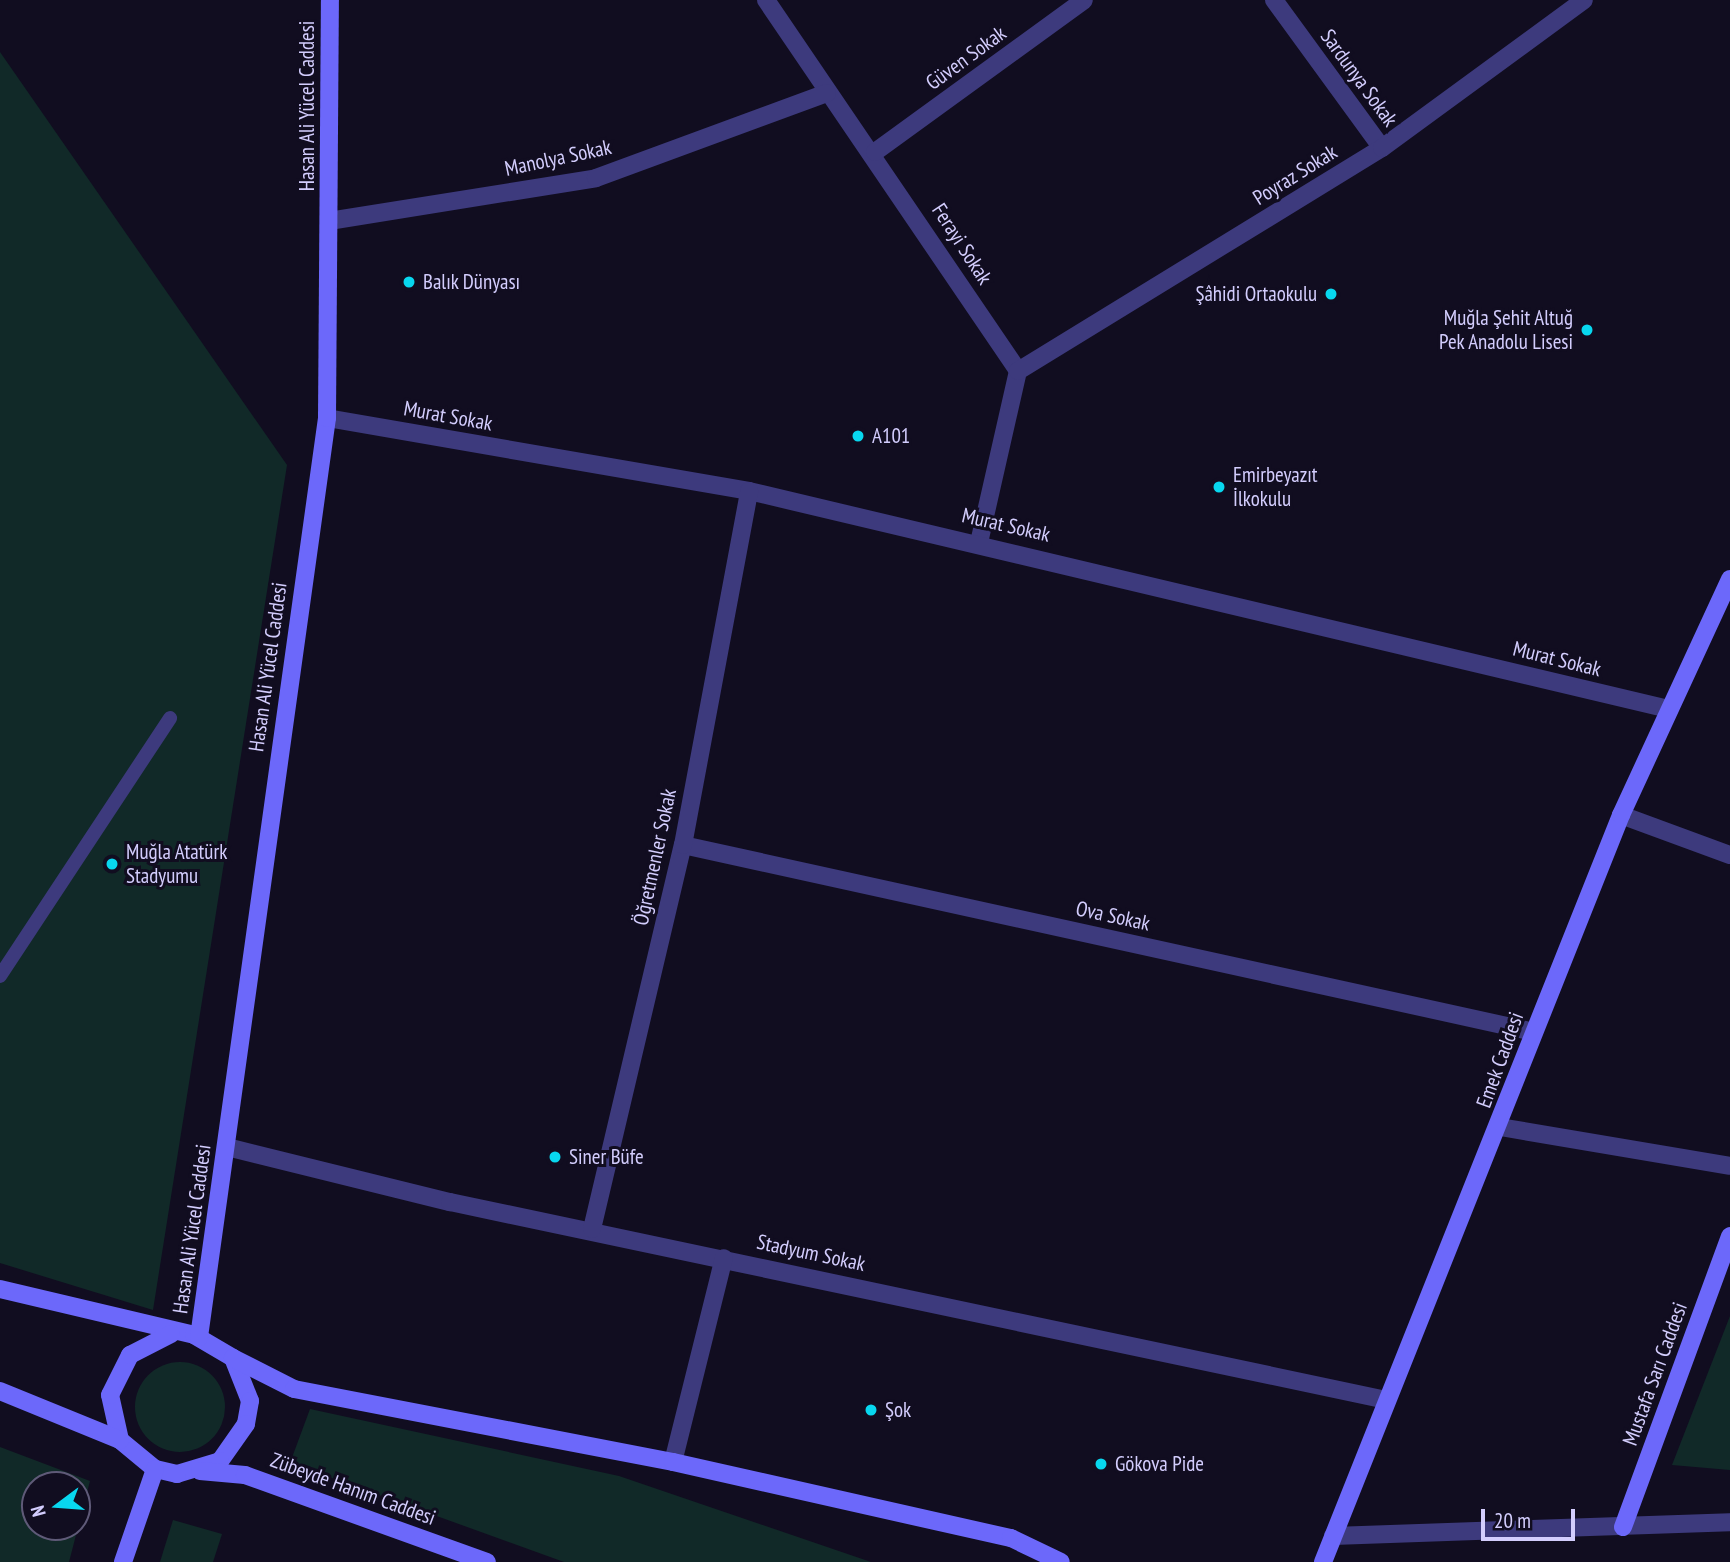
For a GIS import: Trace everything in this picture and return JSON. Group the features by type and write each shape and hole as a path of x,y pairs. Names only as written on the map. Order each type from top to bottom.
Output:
{"main road":[{"name":"Hasan Ali Yücel Caddesi","path":"199,1337 228,1147 327,418 330,0"},
{"name":"Emek Caddesi","path":"1323,1562 1386,1399 1500,1126 1534,1032 1621,815 1730,579"},
{"name":"Mustafa Sarı Caddesi","path":"1623,1527 1730,1236"},
{"path":"0,1289 171,1334 199,1337 294,1389 673,1462 1011,1538 1061,1562"},
{"path":"120,1440 110,1395 117,1373 149,1341 171,1334"},
{"path":"0,1391 120,1440 155,1469 200,1471 220,1461 247,1424 250,1401 233,1358"},
{"path":"123,1562 155,1469"},
{"name":"Zübeyde Hanım Caddesi","path":"200,1471 244,1475 488,1562"}],"street":[{"name":"Ferayi Sokak","path":"766,0 827,93 875,152 1018,371"},
{"name":"Güven Sokak","path":"875,152 1084,0"},
{"name":"Sardunya Sokak","path":"1274,0 1382,148"},
{"name":"Poyraz Sokak","path":"1018,371 1382,148 1584,0"},
{"name":"Manolya Sokak","path":"329,221 596,178 827,93"},
{"path":"979,542 1018,371"},
{"name":"Murat Sokak","path":"327,418 749,491 979,542 1668,709"},
{"name":"Öğretmenler Sokak","path":"592,1229 682,845 749,491"},
{"path":"1621,815 1730,855"},
{"name":"Ova Sokak","path":"682,845 1534,1032"},
{"path":"1500,1126 1730,1166"},
{"name":"Stadyum Sokak","path":"228,1147 450,1202 592,1229 1386,1399"},
{"path":"673,1462 724,1258"},
{"path":"1333,1536 1730,1522"}],"lane":[{"path":"0,976 170,718"}],"green space":[{"name":"Muğla Atatürk Stadyumu","path":"0,52 287,465 153,1310 0,1263"},
{"path":"1730,1316 1730,1470 1672,1465"},
{"path":"180,1362 205,1370 217,1382 225,1407 217,1432 205,1444 180,1452 155,1444 143,1432 135,1407 143,1382 155,1370"},
{"path":"310,1409 619,1476 871,1562 564,1562 290,1463"},
{"path":"0,1447 64,1471 21,1471 21,1541 74,1541 69,1562 0,1562"},
{"path":"173,1520 222,1534 213,1562 160,1562"}],"place":[{"name":"Balık Dünyası","path":"409,282"},
{"name":"Şâhidi Ortaokulu","path":"1331,294"},
{"name":"Muğla Şehit Altuğ Pek Anadolu Lisesi","path":"1587,330"},
{"name":"A101","path":"858,436"},
{"name":"Emirbeyazıt İlkokulu","path":"1219,487"},
{"name":"Muğla Atatürk Stadyumu","path":"112,864"},
{"name":"Siner Büfe","path":"555,1157"},
{"name":"Şok","path":"871,1410"},
{"name":"Gökova Pide","path":"1101,1464"}]}
